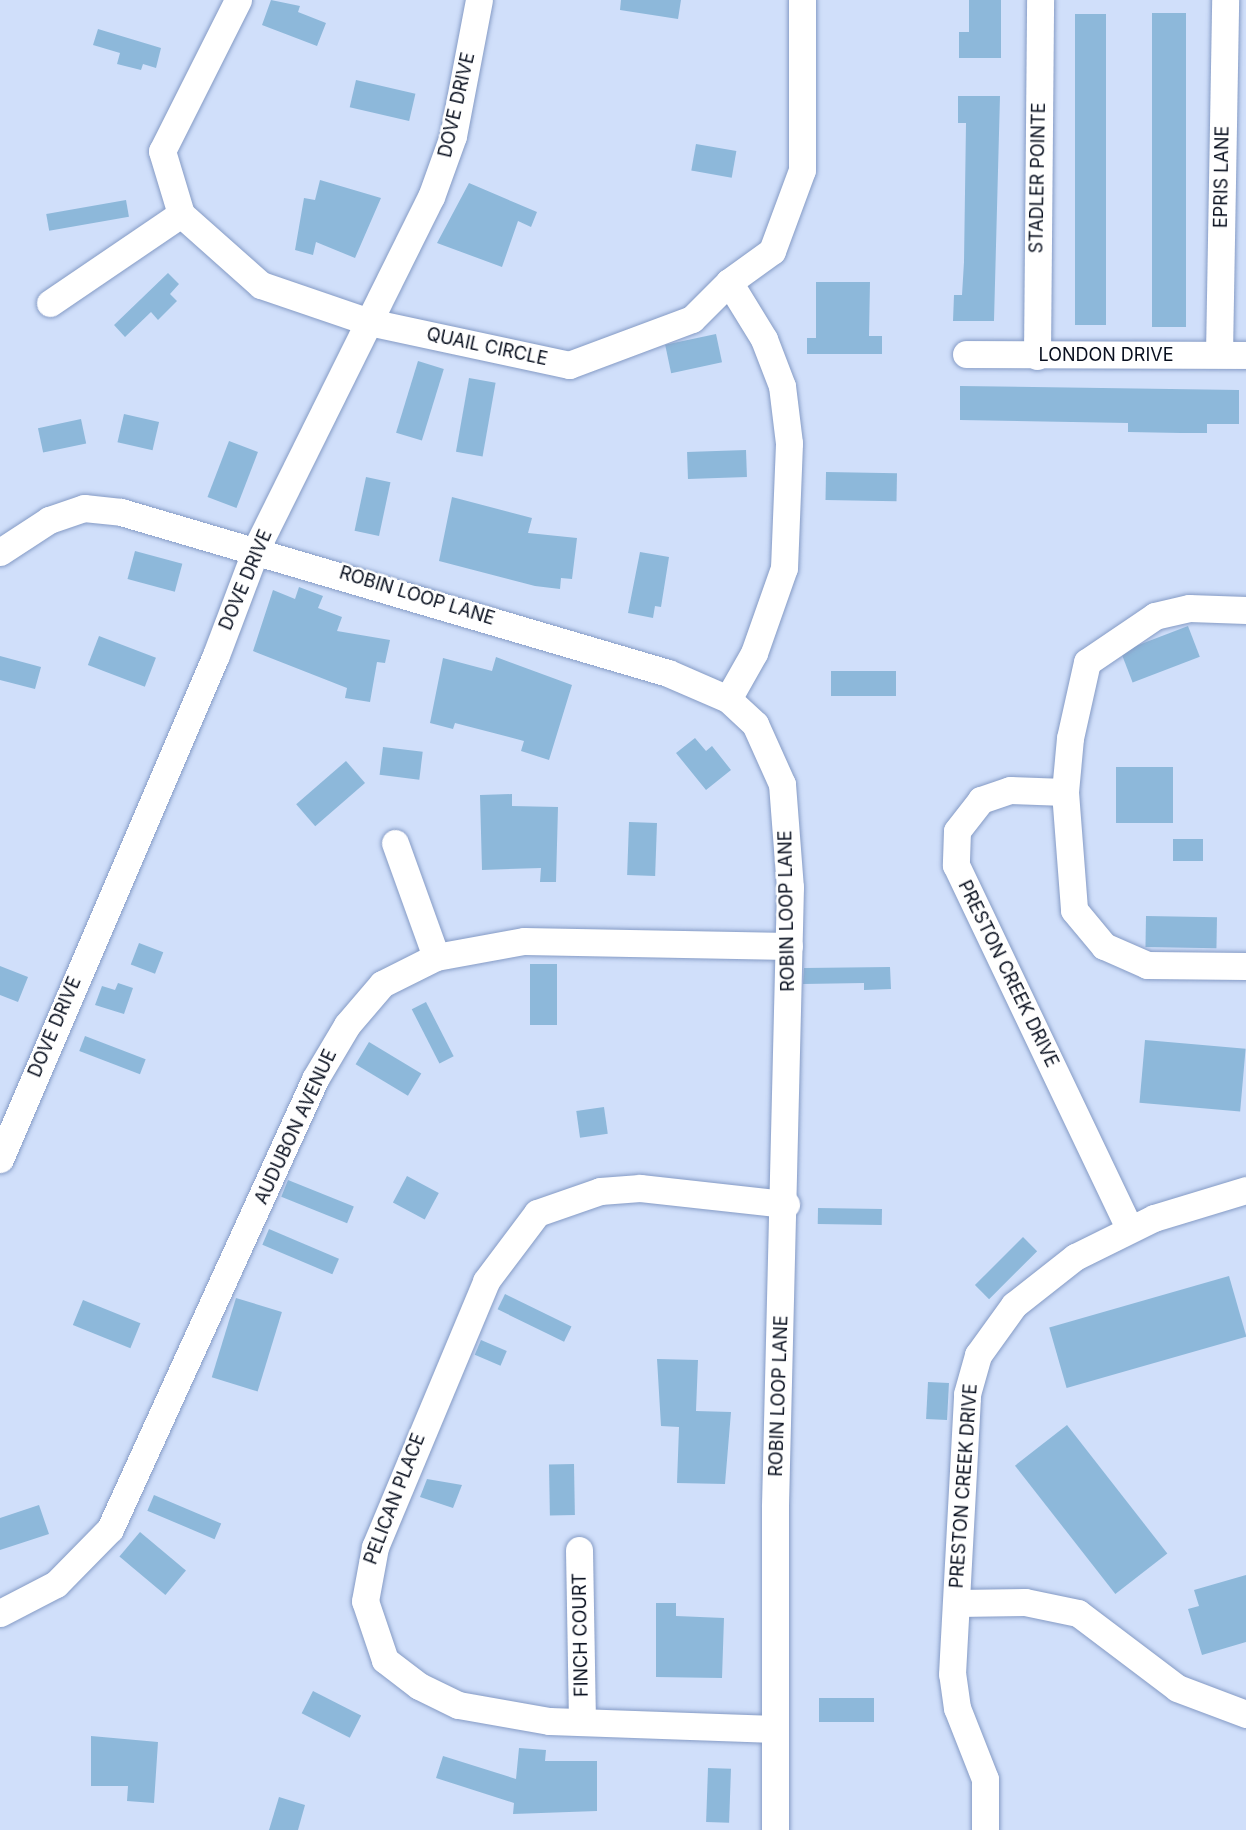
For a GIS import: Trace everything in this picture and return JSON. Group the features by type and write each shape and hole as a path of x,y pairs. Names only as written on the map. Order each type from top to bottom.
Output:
{"street":[{"path":"50,303 181,214 162,151 238,0"},
{"name":"DOVE DRIVE","path":"0,1159 213,663 256,549 431,197 453,136 479,0"},
{"name":"QUAIL CIRCLE","path":"181,214 261,285 369,322 569,365 692,319 729,282 772,251 802,170 802,0"},
{"name":"STADLER POINTE","path":"1036,356 1040,0"},
{"name":"EPRIS LANE","path":"1219,354 1225,0"},
{"path":"728,699 754,653 784,568 789,454 782,386 764,339 729,282"},
{"name":"LONDON DRIVE","path":"966,354 1246,355"},
{"name":"ROBIN LOOP LANE","path":"0,552 49,519 84,508 192,529 668,673 728,699 755,724 783,784 789,946 786,1204 774,1507 775,1830"},
{"path":"1246,610 1189,608 1155,616 1087,662 1070,738 1065,792 1074,910 1104,946 1147,965 1246,966"},
{"name":"PRESTON CREEK DRIVE","path":"1065,792 1010,790 981,800 957,831 956,865 1129,1228"},
{"path":"395,843 436,957"},
{"name":"AUDUBON AVENUE","path":"0,1613 56,1584 110,1529 330,1052 366,998 436,957 524,941 789,946"},
{"name":"PELICAN PLACE","path":"775,1729 493,1715 458,1705 419,1686 385,1660 365,1601 366,1576 401,1480 486,1281 537,1213 600,1191 640,1188 786,1204"},
{"name":"PRESTON CREEK DRIVE","path":"985,1830 985,1779 954,1692 967,1394 978,1355 1000,1319 1044,1278 1129,1228 1246,1190"},
{"name":"FINCH COURT","path":"579,1550 582,1721"},
{"name":"PRESTON CREEK DRIVE","path":"957,1603 1025,1602 1077,1613 1177,1688 1246,1714"}],"building":[{"path":"271,0 300,6 298,12 326,23 317,46 262,25"},
{"path":"621,0 681,0 678,19 620,10"},
{"path":"969,0 1001,0 1001,58 959,58 959,32 969,32"},
{"path":"1152,13 1186,13 1186,327 1152,327"},
{"path":"1075,14 1106,14 1106,325 1075,325"},
{"path":"98,29 161,48 156,68 143,64 141,70 117,64 120,53 93,45"},
{"path":"356,80 415,94 409,121 350,107"},
{"path":"958,96 1000,96 994,321 953,321 954,295 962,295 964,262 966,123 958,123"},
{"path":"696,144 736,151 732,178 691,171"},
{"path":"320,180 381,198 355,258 316,242 313,255 295,250 304,198 315,200"},
{"path":"469,183 537,212 531,227 518,221 502,267 437,243"},
{"path":"126,200 129,217 49,231 46,214"},
{"path":"168,273 179,284 170,294 177,301 158,320 151,312 125,337 114,325"},
{"path":"816,282 870,282 869,336 882,336 882,354 807,354 807,338 816,338"},
{"path":"716,334 722,362 671,373 665,345"},
{"path":"418,361 444,369 422,441 396,433"},
{"path":"469,378 496,383 483,457 456,452"},
{"path":"960,386 1239,390 1239,424 1207,424 1207,433 1181,433 1128,432 1128,423 960,420"},
{"path":"124,414 159,422 153,450 117,442"},
{"path":"81,419 86,443 43,453 38,428"},
{"path":"229,441 258,452 236,508 207,497"},
{"path":"746,450 747,477 688,479 687,452"},
{"path":"826,472 897,473 897,501 826,500"},
{"path":"366,477 390,482 379,536 355,531"},
{"path":"452,497 532,518 528,533 577,538 572,579 561,578 560,589 535,586 439,561"},
{"path":"135,551 182,564 175,592 127,579"},
{"path":"640,552 669,557 661,607 655,606 653,618 628,613"},
{"path":"299,587 323,596 318,608 342,617 337,631 390,640 385,663 377,662 370,702 345,698 347,688 253,651 273,590 295,599"},
{"path":"1188,626 1200,657 1133,683 1121,652"},
{"path":"99,636 156,658 145,687 88,665"},
{"path":"0,656 41,667 35,689 0,680"},
{"path":"496,657 572,685 549,760 521,751 524,741 455,723 453,729 430,723 443,658 492,671"},
{"path":"831,671 896,671 896,696 831,696"},
{"path":"695,738 706,751 712,746 731,770 706,790 676,753"},
{"path":"383,747 423,752 419,780 380,775"},
{"path":"346,761 365,783 315,826 296,804"},
{"path":"1116,767 1173,767 1173,823 1116,823"},
{"path":"512,794 512,806 558,807 556,882 540,882 541,868 482,870 480,795"},
{"path":"629,822 657,823 655,876 627,875"},
{"path":"1173,839 1203,839 1203,861 1173,861"},
{"path":"1146,916 1217,917 1216,948 1145,947"},
{"path":"139,943 163,952 155,974 131,964"},
{"path":"530,964 557,964 557,1025 530,1025"},
{"path":"0,966 28,977 18,1002 0,995"},
{"path":"890,967 891,989 864,990 864,983 803,984 804,968"},
{"path":"118,983 133,988 124,1014 95,1005 102,986 115,990"},
{"path":"426,1002 454,1056 439,1064 412,1009"},
{"path":"85,1036 146,1059 140,1074 79,1051"},
{"path":"1145,1040 1246,1049 1240,1112 1140,1103"},
{"path":"369,1042 421,1073 408,1096 356,1064"},
{"path":"604,1107 608,1134 580,1138 576,1111"},
{"path":"407,1176 439,1193 425,1219 393,1202"},
{"path":"288,1180 354,1207 347,1223 281,1197"},
{"path":"818,1208 882,1209 882,1225 818,1224"},
{"path":"269,1229 339,1259 332,1274 262,1245"},
{"path":"1023,1237 1037,1251 989,1299 975,1285"},
{"path":"1229,1276 1246,1337 1067,1388 1049,1328"},
{"path":"505,1294 572,1326 564,1342 498,1309"},
{"path":"236,1298 282,1312 258,1391 212,1377"},
{"path":"83,1300 140,1323 130,1348 73,1325"},
{"path":"481,1340 507,1351 501,1366 475,1355"},
{"path":"657,1359 698,1360 696,1411 731,1412 725,1484 677,1483 679,1427 661,1426"},
{"path":"928,1382 949,1383 947,1420 926,1419"},
{"path":"1067,1425 1167,1553 1115,1594 1015,1466"},
{"path":"549,1464 574,1464 575,1515 550,1515"},
{"path":"427,1479 462,1485 453,1508 420,1497"},
{"path":"154,1495 221,1524 215,1539 147,1511"},
{"path":"39,1505 49,1534 0,1550 0,1518"},
{"path":"140,1532 186,1571 165,1595 119,1557"},
{"path":"1246,1575 1246,1642 1202,1655 1188,1609 1199,1606 1194,1590"},
{"path":"656,1603 676,1603 676,1616 724,1618 722,1678 656,1677"},
{"path":"313,1691 361,1716 350,1738 302,1713"},
{"path":"819,1698 874,1698 874,1722 819,1722"},
{"path":"91,1736 158,1742 154,1803 127,1801 128,1786 91,1786"},
{"path":"519,1748 546,1750 545,1761 597,1761 597,1811 513,1814 514,1803 436,1778 443,1756 516,1779"},
{"path":"708,1768 731,1769 729,1823 706,1822"},
{"path":"279,1797 305,1805 298,1830 269,1830"}]}
